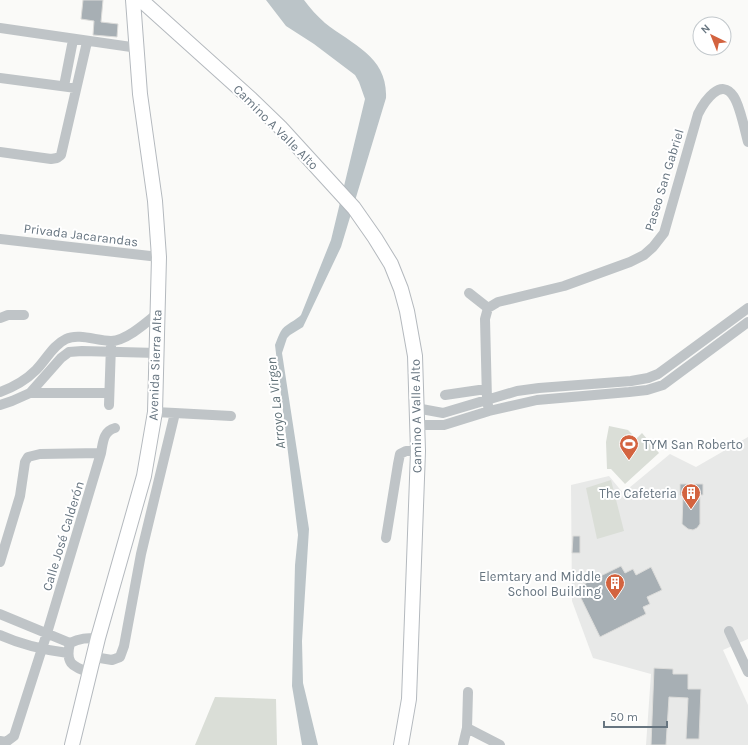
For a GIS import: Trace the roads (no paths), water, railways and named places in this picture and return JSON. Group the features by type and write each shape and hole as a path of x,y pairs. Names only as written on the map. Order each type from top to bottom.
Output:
{"street":[{"name":"Avenida Sierra Alta","path":"72,745 98,638 144,476 155,412 158,353 159,257 154,201 140,94 138,48 133,0"},
{"name":"Camino A Valle Alto","path":"141,0 280,127 354,208 391,264 403,296 407,310 417,373 416,425 418,451 409,699 401,745"},
{"path":"0,28 73,40 138,48"},
{"path":"64,86 73,40"},
{"path":"0,152 51,159 57,158 61,155 87,42"},
{"path":"0,78 76,88"},
{"name":"Paseo San Gabriel","path":"488,308 498,302 564,286 608,270 644,255 653,247 664,233 698,114 705,101 715,91 721,89 729,91 734,97 748,142"},
{"name":"Privada Jacarandas","path":"0,239 159,257"},
{"path":"469,293 488,308 485,319 486,389 489,411"},
{"path":"416,408 443,413 517,391 631,381 648,378 658,374 748,308"},
{"path":"0,392 17,384 30,375 64,339 75,336 111,341 120,339 130,334 158,313"},
{"path":"0,318 8,315 24,315"},
{"path":"416,425 444,425 489,411 537,400 648,390 663,385 748,322"},
{"path":"721,328 728,337"},
{"path":"109,405 111,341"},
{"path":"52,350 61,358"},
{"path":"30,393 61,358 69,352 158,353"},
{"path":"658,374 663,385"},
{"path":"570,386 570,398"},
{"path":"444,395 486,389"},
{"path":"0,405 30,393 109,393"},
{"path":"155,412 231,416"},
{"path":"94,658 112,660 120,657 124,646 141,554 176,413"},
{"path":"443,413 444,425"},
{"name":"Calle José Calderón","path":"5,741 14,736 47,633 105,436 112,429"},
{"path":"386,538 400,454 406,451 418,451"},
{"path":"0,562 20,496 26,458 30,455 40,454 101,453"},
{"path":"0,614 47,633 69,648"},
{"path":"729,631 748,672"},
{"path":"0,635 22,644 42,649 69,648 84,638 98,638"},
{"path":"69,648 69,661 73,666 90,673"},
{"path":"463,745 467,728 468,692"},
{"path":"467,728 500,745"}],"place":[{"name":"TYM San Roberto","path":"629,461"},
{"name":"The Cafeteria","path":"691,510"},
{"name":"Elemtary and Middle School Building","path":"615,600"}],"water label":[{"name":"Arroyo La Virgen","path":"276,403"}]}
